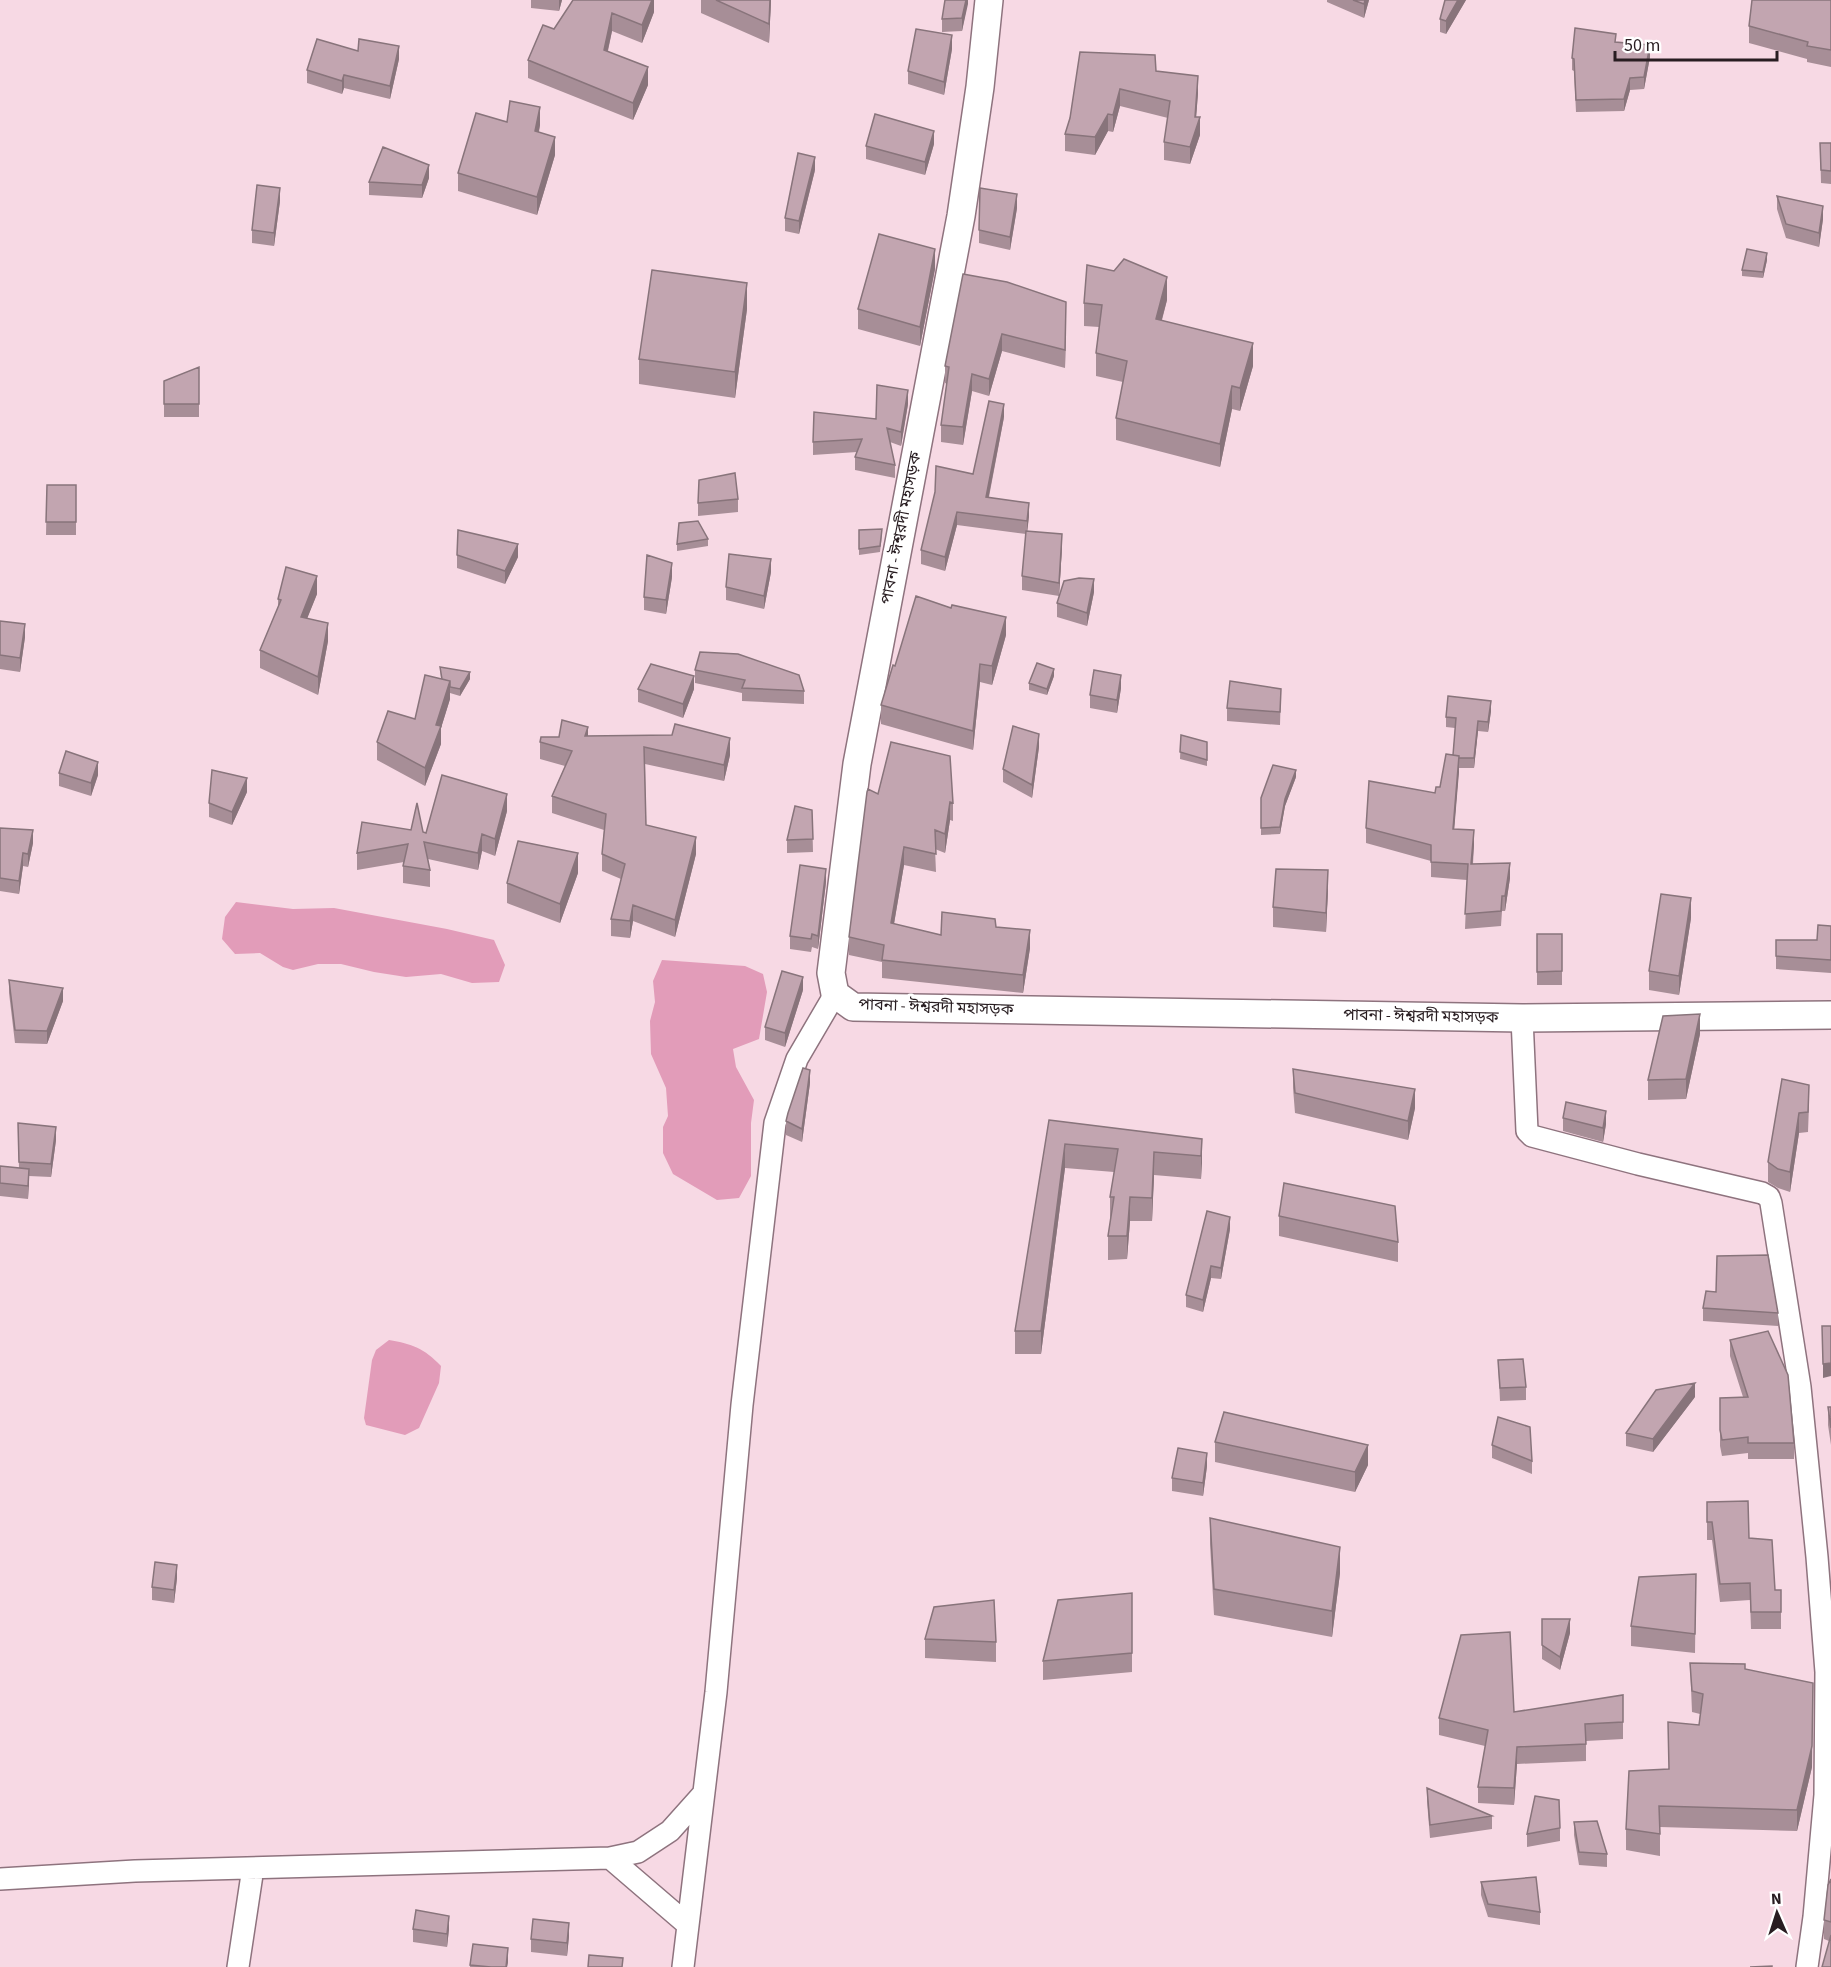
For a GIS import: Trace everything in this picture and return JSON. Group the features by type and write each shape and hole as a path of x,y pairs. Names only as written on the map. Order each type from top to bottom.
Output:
{"main road":[{"name":"পাবনা - ঈশ্বরদী মহাসড়ক","path":"989,0 980,87 961,216 857,764 831,974 835,994 854,1006 1522,1018 1831,1015"}],"street":[{"path":"683,1967 716,1692 742,1405 774,1123 797,1059 835,994"},
{"path":"1522,1018 1527,1131 1532,1136 1762,1193 1771,1203 1800,1387 1826,1672 1825,1795 1807,1967"},
{"path":"0,1879 135,1871 610,1858 638,1852 670,1831 704,1793"},
{"path":"610,1858 688,1925"},
{"path":"238,1967 253,1868"}],"shaded area":[{"path":"236,902 293,909 334,908 494,940 505,965 499,982 472,983 441,974 406,977 341,964 318,964 293,970 283,967 260,953 235,954 222,939 225,917"},
{"path":"662,960 745,966 763,974 767,992 759,1039 733,1049 736,1067 754,1100 751,1123 751,1176 739,1198 717,1200 673,1174 663,1153 663,1127 668,1116 666,1088 651,1054 650,1021 655,1002 653,981"},
{"path":"389,1340 417,1348 441,1366 439,1383 419,1428 405,1435 366,1425 364,1418 372,1360 376,1350"}],"building":[{"path":"573,0 652,0 642,25 612,13 604,50 648,67 633,103 528,60 543,25 554,29"},
{"path":"716,0 770,0 769,24"},
{"path":"945,0 966,0 962,18 942,19"},
{"path":"1353,0 1365,0 1364,4"},
{"path":"1445,0 1458,0 1446,21 1440,19"},
{"path":"1752,0 1831,0 1831,50 1807,46 1808,42 1749,26"},
{"path":"1575,28 1616,34 1615,42 1650,45 1644,77 1630,78 1624,99 1576,100 1574,59 1572,58"},
{"path":"916,29 952,35 944,82 908,71"},
{"path":"317,39 358,51 359,39 399,46 390,86 344,75 342,81 307,70"},
{"path":"1080,52 1155,55 1156,71 1198,76 1195,117 1200,117 1190,147 1164,142 1170,101 1120,89 1113,115 1108,114 1095,137 1065,134 1070,118"},
{"path":"510,101 540,107 535,131 555,137 537,197 458,173 476,113 507,122"},
{"path":"875,114 934,131 925,162 866,146"},
{"path":"1820,143 1831,143 1831,171 1821,170"},
{"path":"383,147 429,165 422,185 369,182"},
{"path":"798,153 815,157 799,221 785,218"},
{"path":"257,185 280,188 274,233 252,230"},
{"path":"980,188 1017,194 1010,237 979,230"},
{"path":"1777,196 1823,206 1819,233 1786,224"},
{"path":"879,234 935,249 920,327 858,309"},
{"path":"1747,249 1767,253 1763,272 1742,270"},
{"path":"1124,259 1167,277 1156,319 1253,343 1240,388 1232,386 1220,444 1116,418 1127,361 1096,353 1102,305 1084,303 1087,265 1114,271"},
{"path":"652,270 747,283 735,372 639,359"},
{"path":"963,274 1007,282 1066,302 1065,350 1002,334 989,379 972,374 963,427 941,425 949,367 945,366"},
{"path":"199,367 199,404 164,404 164,381"},
{"path":"877,385 908,390 901,432 887,428 895,465 855,457 862,439 813,442 814,412 876,419"},
{"path":"989,401 1004,404 986,497 1029,503 1027,521 957,512 945,557 921,550 935,492 936,466 973,474"},
{"path":"735,473 738,499 698,503 699,480"},
{"path":"47,485 76,485 76,522 46,522"},
{"path":"698,521 708,539 677,544 679,523"},
{"path":"882,529 880,546 859,549 859,530"},
{"path":"458,530 518,544 505,571 457,555"},
{"path":"1026,531 1062,534 1059,583 1022,576"},
{"path":"729,554 771,559 764,596 726,587"},
{"path":"647,555 672,563 666,600 644,597"},
{"path":"286,567 317,576 301,617 328,623 318,677 260,650 281,600 278,599"},
{"path":"1079,578 1094,579 1087,613 1057,603 1064,581"},
{"path":"916,596 951,608 952,605 1006,617 992,666 980,664 973,731 881,705"},
{"path":"0,621 25,624 20,658 0,655"},
{"path":"700,652 738,654 799,675 804,691 742,688 745,680 695,670"},
{"path":"1037,663 1054,669 1047,689 1029,683"},
{"path":"651,664 694,676 683,704 638,689"},
{"path":"440,667 470,672 460,689 450,687 450,681 442,679"},
{"path":"1094,670 1121,675 1117,700 1090,695"},
{"path":"425,675 450,681 436,725 441,726 425,768 377,742 388,711 415,719"},
{"path":"1230,681 1281,689 1280,712 1227,708"},
{"path":"1448,696 1491,701 1488,722 1478,721 1474,758 1459,758 1453,755 1456,718 1446,717"},
{"path":"562,720 588,727 585,736 672,735 675,724 730,738 724,765 644,747 646,825 696,837 675,920 633,905 630,921 611,919 625,864 602,854 606,814 552,796 572,751 540,742 541,737 559,737"},
{"path":"1013,726 1039,734 1032,785 1003,769"},
{"path":"1181,735 1207,742 1207,760 1180,752"},
{"path":"891,742 950,756 953,803 950,802 945,834 935,830 936,854 904,847 891,923 941,935 942,912 995,919 996,927 1030,930 1023,975 882,960 884,945 849,937 867,792 868,789 878,794"},
{"path":"66,751 98,762 91,783 59,773"},
{"path":"1446,754 1459,756 1453,829 1474,830 1471,864 1510,863 1501,911 1465,914 1468,864 1431,862 1431,845 1366,828 1369,781 1435,793 1436,787 1440,787"},
{"path":"1273,765 1296,770 1285,799 1280,827 1261,828 1261,798"},
{"path":"212,770 247,778 232,812 209,803"},
{"path":"442,775 507,794 495,839 482,834 478,853 424,842 430,870 403,866 408,844 357,853 362,822 411,830 417,803 423,832 426,833"},
{"path":"795,806 812,810 813,839 787,840"},
{"path":"0,828 33,830 28,854 23,853 19,881 0,878"},
{"path":"518,841 578,853 560,904 507,883"},
{"path":"800,865 826,869 818,936 812,934 811,939 790,936"},
{"path":"1276,869 1328,870 1326,913 1273,907"},
{"path":"1661,894 1691,898 1679,976 1649,971"},
{"path":"1818,925 1831,926 1831,960 1776,956 1776,940 1817,940"},
{"path":"1537,934 1562,934 1562,971 1537,972"},
{"path":"782,971 803,977 785,1033 765,1027"},
{"path":"9,980 63,988 47,1031 15,1030"},
{"path":"1700,1014 1686,1079 1648,1080 1663,1016"},
{"path":"803,1068 810,1070 802,1129 786,1121"},
{"path":"1293,1069 1415,1089 1408,1121 1295,1093"},
{"path":"1782,1079 1809,1085 1808,1112 1799,1113 1790,1172 1778,1169 1768,1162"},
{"path":"1566,1102 1606,1111 1603,1128 1563,1118"},
{"path":"1049,1120 1202,1139 1201,1156 1154,1152 1152,1198 1130,1197 1127,1236 1108,1236 1114,1197 1110,1197 1118,1149 1065,1144 1041,1331 1015,1331"},
{"path":"18,1123 56,1127 51,1164 19,1162"},
{"path":"0,1166 29,1169 28,1186 0,1183"},
{"path":"1284,1183 1395,1206 1398,1242 1279,1216"},
{"path":"1207,1211 1230,1217 1221,1268 1211,1266 1203,1300 1186,1295"},
{"path":"1768,1255 1778,1313 1703,1308 1706,1291 1716,1292 1717,1256"},
{"path":"1822,1326 1831,1326 1831,1363 1823,1364"},
{"path":"1768,1331 1788,1375 1794,1443 1748,1443 1748,1437 1722,1440 1720,1398 1748,1397 1730,1340"},
{"path":"1523,1359 1526,1387 1500,1388 1498,1360"},
{"path":"1695,1383 1653,1439 1626,1433 1656,1390"},
{"path":"1828,1407 1831,1407 1831,1428"},
{"path":"1224,1412 1368,1445 1355,1472 1215,1442"},
{"path":"1498,1417 1530,1427 1532,1461 1492,1445"},
{"path":"1178,1448 1207,1453 1203,1483 1172,1478"},
{"path":"1748,1501 1749,1538 1772,1540 1775,1590 1781,1590 1781,1612 1751,1612 1750,1583 1720,1584 1712,1522 1707,1522 1707,1502"},
{"path":"1210,1518 1340,1547 1332,1611 1214,1589"},
{"path":"155,1562 177,1565 174,1590 152,1587"},
{"path":"1696,1574 1695,1634 1631,1626 1639,1577"},
{"path":"1132,1593 1132,1653 1043,1661 1058,1600"},
{"path":"994,1600 996,1642 925,1639 934,1607"},
{"path":"1542,1619 1570,1619 1560,1657 1542,1645"},
{"path":"1510,1632 1514,1712 1623,1695 1623,1722 1585,1724 1586,1744 1517,1747 1514,1788 1478,1787 1488,1730 1439,1718 1461,1635"},
{"path":"1690,1663 1745,1664 1745,1669 1813,1683 1812,1746 1797,1810 1659,1806 1660,1834 1626,1829 1629,1771 1669,1769 1668,1722 1699,1725 1703,1694 1692,1691"},
{"path":"1427,1788 1492,1816 1430,1825"},
{"path":"1535,1796 1559,1800 1560,1828 1527,1834"},
{"path":"1597,1821 1607,1854 1579,1852 1574,1822"},
{"path":"1536,1877 1540,1912 1488,1904 1481,1882"},
{"path":"1831,1879 1831,1922 1824,1920 1828,1885"},
{"path":"416,1910 449,1916 447,1934 413,1929"},
{"path":"533,1919 569,1923 567,1943 531,1939"},
{"path":"1831,1935 1831,1967 1822,1967"},
{"path":"473,1944 508,1948 506,1967 470,1965"},
{"path":"589,1955 623,1958 622,1967 588,1967"}]}
